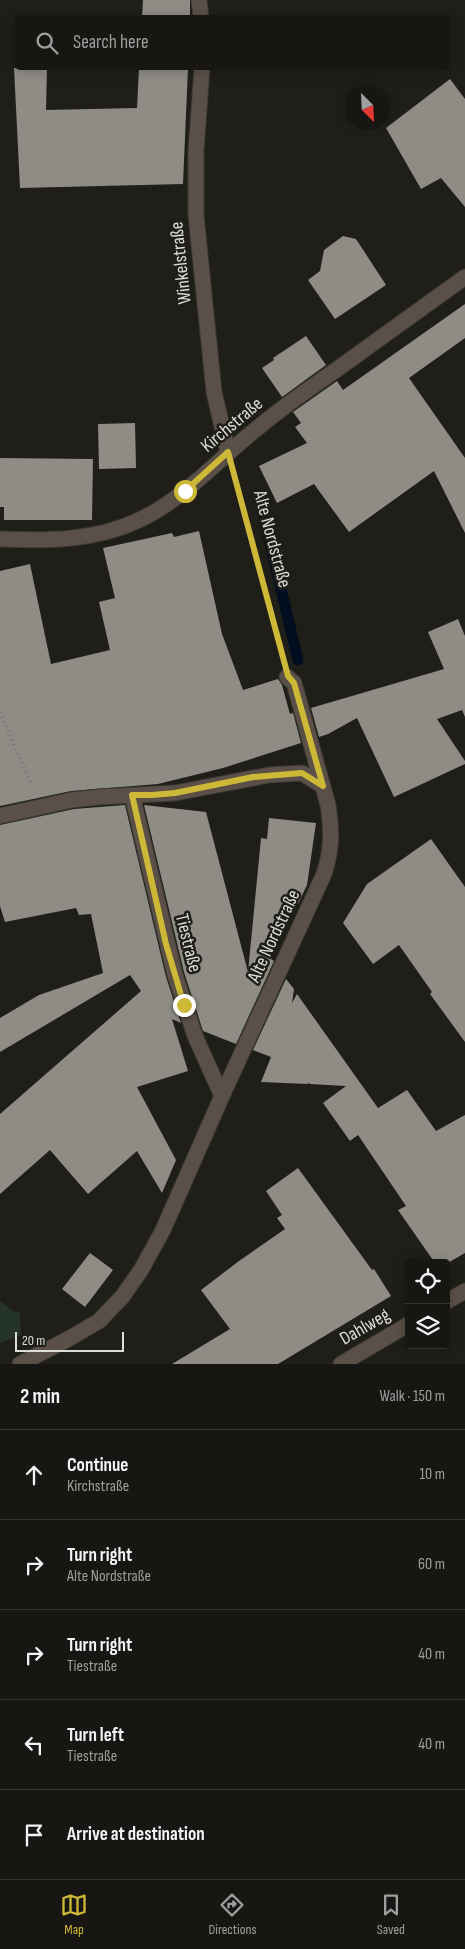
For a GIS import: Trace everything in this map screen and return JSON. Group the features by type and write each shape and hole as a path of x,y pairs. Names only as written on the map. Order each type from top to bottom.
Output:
{"street":[{"path":"199,0 201,15"},
{"name":"Winkelstraße","path":"202,70 196,151 196,215 214,392 228,452"},
{"name":"Kirchstraße","path":"0,539 72,538 121,527 168,504 228,452 287,405 465,277"},
{"name":"Alte Nordstraße","path":"20,1364 99,1321 122,1296 150,1255 324,874 330,854 332,831 328,805 294,683 288,676"},
{"path":"0,816 39,806 99,797 175,793 253,777 302,773 323,786"},
{"name":"Tiestraße","path":"132,795 175,975 195,1036 222,1096"},
{"path":"450,1300 465,1291"},
{"name":"Dahlweg","path":"340,1364 405,1326"}],"path":[{"name":"Alte Nordstraße","path":"228,452 288,676"},
{"path":"0,712 39,806"}],"green space":[{"path":"0,1301 14,1312 20,1311 21,1335 0,1343"}],"building":[{"path":"143,0 190,0 190,15 142,15"},
{"path":"14,68 15,70 47,70 46,110 137,108 139,70 188,70 183,184 20,188"},
{"path":"450,79 465,99 465,207 441,178 421,189 387,130 390,130 390,125"},
{"path":"343,236 356,239 386,285 335,319 308,280 320,271 324,250"},
{"path":"465,304 465,338 409,378 465,458 465,533 434,471 349,532 314,484 277,503 259,466 307,443 295,427 301,423 293,412 337,381 343,390"},
{"path":"306,336 326,365 282,397 262,368 274,360 273,358"},
{"path":"135,423 136,468 99,469 98,424"},
{"path":"0,458 93,459 92,520 4,520 4,507 0,507"},
{"path":"199,531 222,634 243,690 278,679 282,685 290,714 293,713 301,743 223,768 158,784 71,791 0,806 0,571 30,564 51,664 110,650 99,602 115,598 103,548 172,533 174,537"},
{"path":"458,619 465,636 465,717 462,710 437,719 465,761 465,764 394,797 357,718 319,737 311,708 444,669 428,632"},
{"path":"125,805 166,977 181,1023 172,1019 188,1071 137,1087 176,1160 162,1193 137,1151 88,1194 50,1150 0,1194 0,1114 141,991 130,975 0,1052 0,1018 39,995 103,973 91,914 79,915 76,908 5,922 0,906 0,825 74,809"},
{"path":"144,805 206,812 248,972 261,838 267,839 269,818 316,823 307,885 298,904 295,903 266,956 274,961 236,1044 203,1031 184,972"},
{"path":"431,839 465,887 465,1042 430,994 432,992 399,945 373,964 343,923 367,884"},
{"path":"286,979 294,989 292,1003 297,994 378,1108 407,1090 436,1131 465,1115 465,1253 450,1262 450,1259 432,1259 398,1210 406,1206 358,1135 350,1141 323,1103 346,1086 261,1082 271,1057 253,1050"},
{"path":"298,1168 372,1270 374,1269 391,1296 278,1364 172,1364 230,1329 201,1290 285,1229 277,1218 282,1215 266,1191"},
{"path":"90,1253 113,1270 85,1307 62,1289"}],"waterway":[{"path":"263,514 298,660"}],"route":[{"path":"184,1005 166,944 132,795 175,793 253,777 302,773 323,786 294,683 288,676 228,452 185,491"}]}
